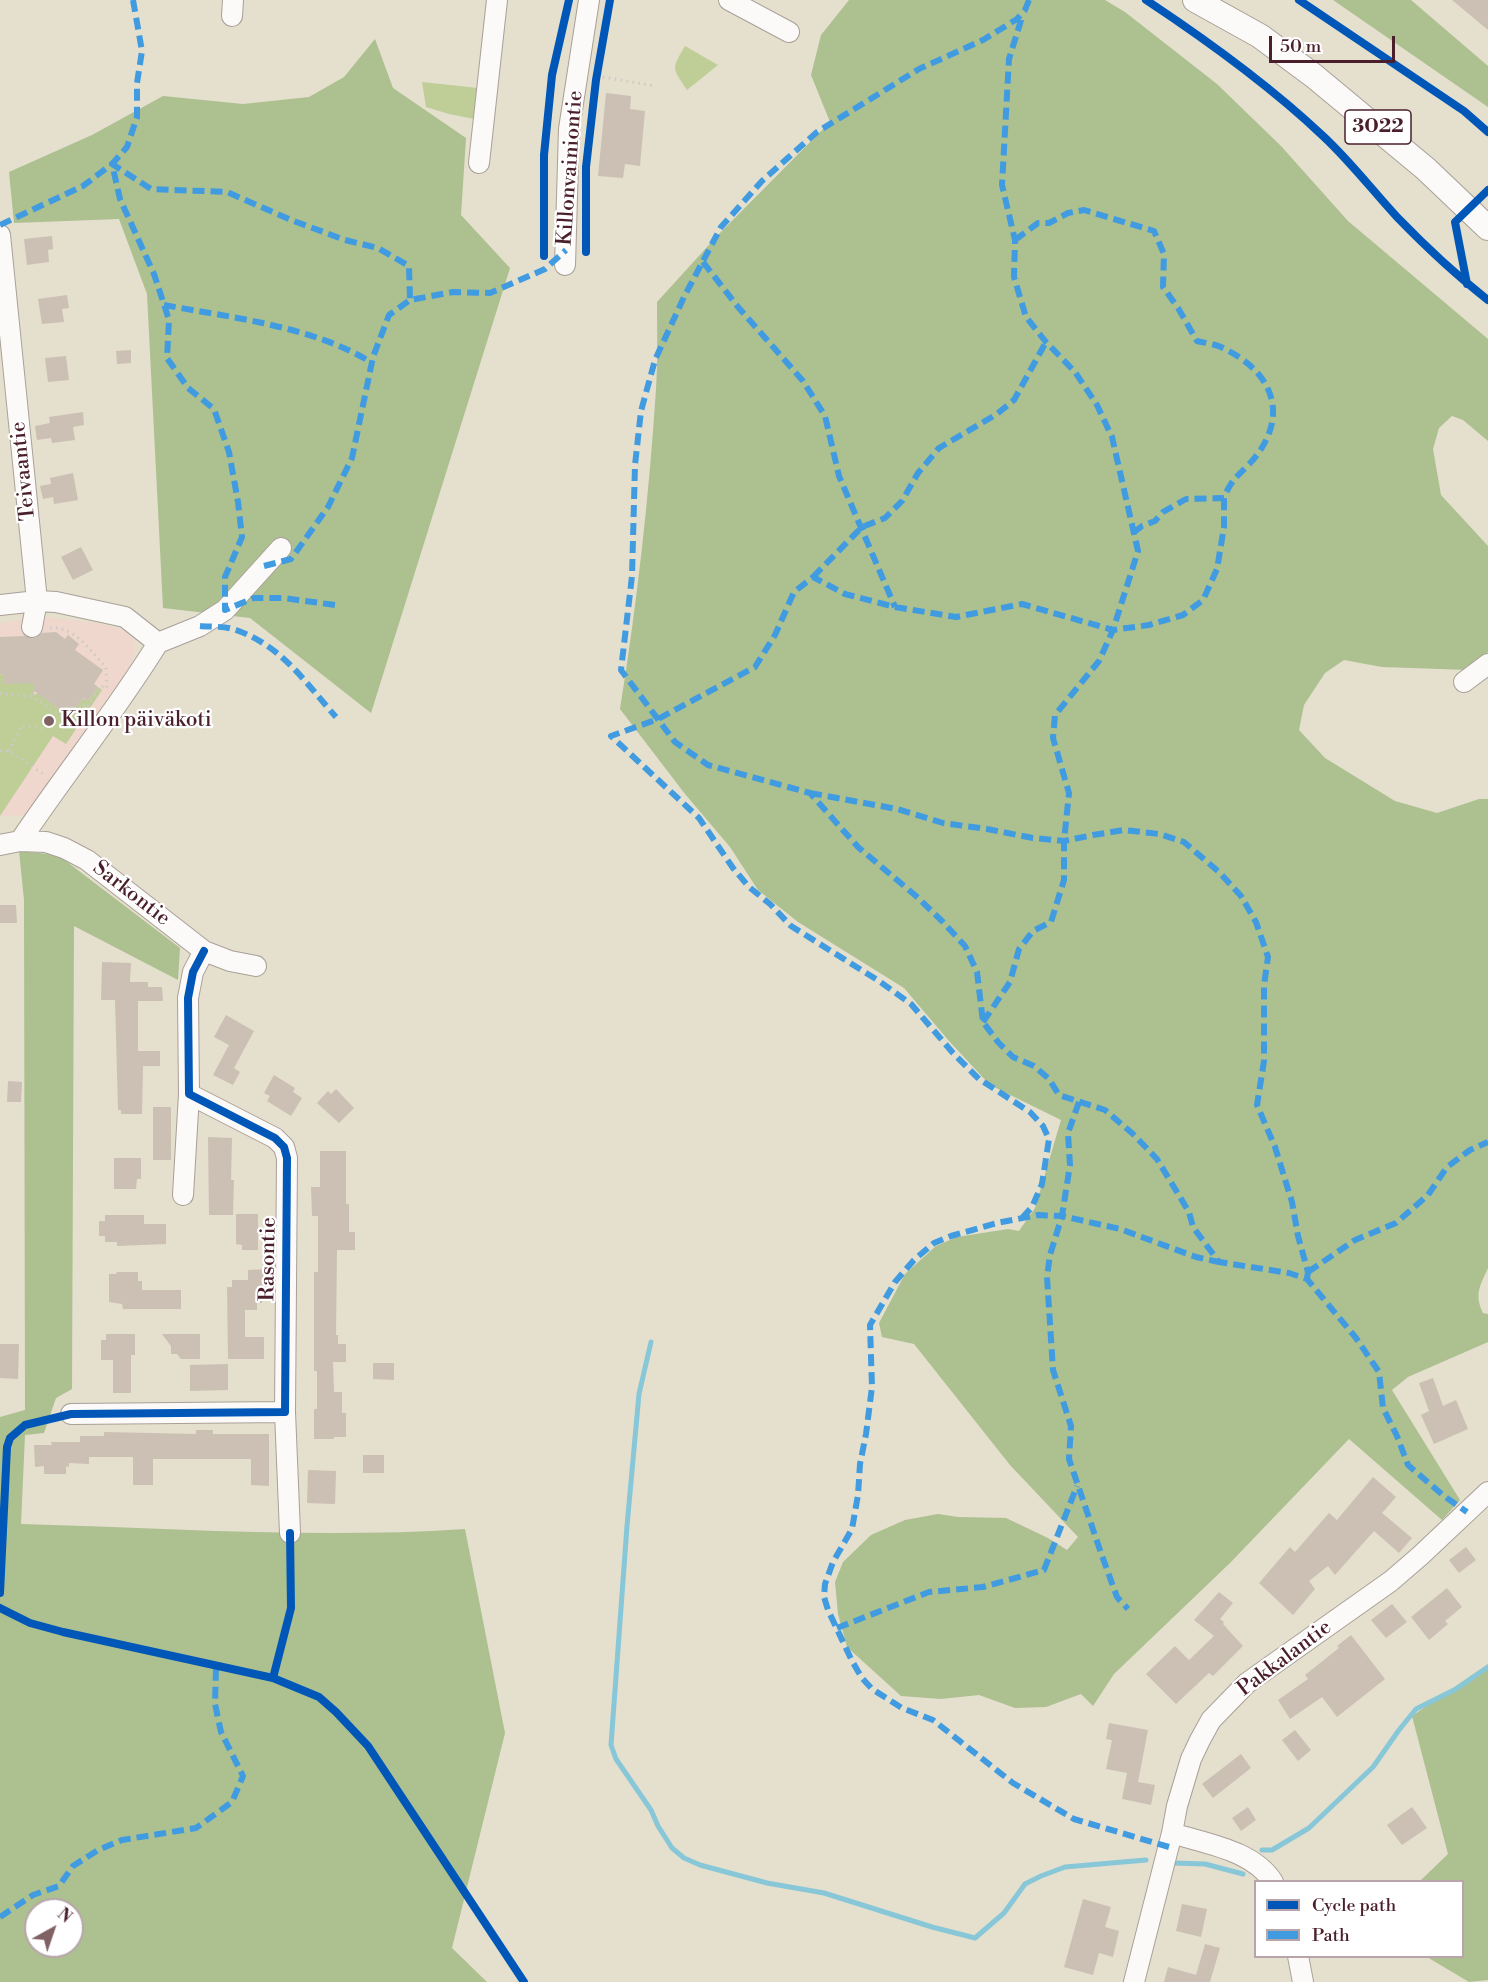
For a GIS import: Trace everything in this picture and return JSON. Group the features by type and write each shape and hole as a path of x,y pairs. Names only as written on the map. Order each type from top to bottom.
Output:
{"main road":[{"name":"3022","path":"1195,0 1260,36 1366,118 1426,169 1488,228"},
{"name":"3022","path":"1228,0 1260,36"}],"street":[{"path":"479,163 497,0"},
{"name":"Killonvainiontie","path":"565,265 569,129 589,0"},
{"path":"729,0 789,32"},
{"name":"Teivaantie","path":"0,235 37,601 32,627"},
{"path":"20,841 59,783 120,702 159,643 200,626 225,610 281,548"},
{"path":"0,604 56,602 125,617 159,643"},
{"path":"1464,682 1488,664"},
{"name":"Sarkontie","path":"0,845 20,841 46,843 64,848 87,860 204,951 230,961 256,966"},
{"path":"183,1195 189,1094 188,998 193,972 204,951"},
{"name":"Rasontie","path":"189,1094 275,1138 284,1147 287,1158 285,1412 290,1533"},
{"path":"71,1414 285,1412"},
{"name":"Pakkalantie","path":"1134,1982 1177,1806 1191,1760 1211,1720 1247,1683 1391,1581 1488,1492"},
{"path":"1172,1833 1253,1861 1267,1872 1272,1880"},
{"path":"1298,1958 1303,1982"}],"path":[{"path":"599,65 597,78 655,86"},
{"path":"32,627 58,628 70,632 82,641 106,667 106,684 109,693 120,702"},
{"path":"85,704 88,706 100,688 106,684"},
{"path":"0,693 33,695 72,724 85,704"},
{"path":"83,698 85,704"},
{"path":"9,751 22,725 44,729 55,712"},
{"path":"0,751 9,751 33,767"}],"shaded area":[{"name":"Killon päiväkoti","path":"45,617 97,623 123,630 134,639 135,651 121,694 73,748 29,815 0,816 0,623"}],"green space":[{"path":"849,0 1105,0 1125,12 1217,84 1281,146 1348,221 1488,339 1488,441 1463,420 1452,416 1439,428 1433,449 1441,495 1488,546 1488,652 1469,670 1382,667 1344,660 1325,673 1304,705 1299,730 1325,758 1395,801 1437,813 1479,799 1488,799 1488,1268 1481,1285 1479,1300 1483,1313 1488,1314 1488,1342 1408,1377 1392,1390 1460,1500 1442,1520 1349,1439 1230,1563 1114,1674 1093,1706 1081,1694 1046,1707 1015,1708 979,1695 941,1699 901,1696 847,1647 838,1614 835,1582 843,1562 871,1535 905,1520 938,1514 958,1517 1006,1518 1048,1538 1067,1550 1078,1537 1010,1465 914,1344 882,1337 879,1323 905,1274 936,1246 957,1237 1008,1229 1019,1231 1035,1208 1061,1120 990,1085 904,988 798,922 758,890 730,847 685,794 620,709 637,590 650,470 657,378 657,302 717,236 830,122 811,75 821,35"},
{"path":"1333,0 1411,0 1488,66 1488,107"},
{"path":"375,39 393,88 466,138 461,215 510,268 371,713 250,618 163,608 147,294 119,219 14,223 9,172 92,135 163,96 243,104 309,97 344,77"},
{"path":"685,46 718,65 687,90 675,68"},
{"path":"422,82 478,88 474,119 426,107"},
{"path":"0,674 34,683 34,694 44,694 44,698 70,717 83,698 88,701 98,687 102,690 66,744 53,736 0,816"},
{"path":"19,851 58,855 180,948 178,980 74,926 72,1389 56,1398 44,1433 25,1435 21,1524 298,1533 465,1529 505,1733 452,1948 487,1982 0,1982 0,1417 25,1410 24,900"},
{"path":"1488,1664 1488,1980 1469,1982 1429,1958 1464,1958 1464,1880 1421,1880 1448,1854 1412,1716"}],"building":[{"path":"1452,0 1488,0 1488,30"},
{"path":"606,93 631,96 630,109 645,111 640,166 625,164 623,178 598,176"},
{"path":"52,236 53,249 48,250 49,262 27,265 24,239"},
{"path":"67,295 69,308 62,309 64,322 42,324 38,299"},
{"path":"131,350 131,363 117,364 116,351"},
{"path":"66,356 69,380 48,382 45,358"},
{"path":"83,412 84,425 73,427 75,440 52,443 51,438 37,440 35,426 50,423 49,417"},
{"path":"73,473 78,500 54,504 53,497 43,499 40,486 51,484 50,478"},
{"path":"81,547 93,570 73,580 61,557"},
{"name":"Killon päiväkoti","path":"56,632 65,639 68,635 79,644 75,650 103,670 94,684 98,687 88,701 83,698 70,717 34,691 34,683 3,684 3,674 0,674 0,637 35,638 42,633"},
{"path":"0,905 16,905 17,923 0,923"},
{"path":"102,962 131,963 130,982 148,982 148,987 162,987 163,1001 138,1001 138,1051 160,1051 160,1066 143,1066 142,1114 121,1114 121,1110 118,1110 115,1000 101,1000"},
{"path":"226,1015 254,1031 234,1068 240,1072 233,1085 213,1075 229,1045 214,1037"},
{"path":"274,1075 295,1088 293,1092 302,1098 291,1116 267,1101 270,1096 264,1093"},
{"path":"8,1081 22,1082 21,1102 7,1102"},
{"path":"336,1089 354,1108 339,1123 317,1103 328,1091 331,1094"},
{"path":"153,1107 171,1107 171,1160 153,1160"},
{"path":"208,1137 232,1138 233,1215 209,1215"},
{"path":"320,1151 346,1151 346,1204 349,1204 349,1232 355,1232 355,1250 337,1250 336,1335 338,1335 338,1344 346,1344 346,1362 333,1362 334,1392 342,1392 342,1413 346,1413 346,1437 334,1437 334,1439 314,1439 317,1371 314,1371 314,1272 318,1272 318,1216 312,1216 311,1187 320,1187"},
{"path":"114,1158 141,1158 141,1179 137,1179 136,1189 114,1189"},
{"path":"236,1214 258,1214 258,1250 242,1250 242,1245 236,1244"},
{"path":"105,1215 144,1215 144,1224 166,1224 166,1244 117,1246 117,1242 105,1242 105,1236 99,1236 99,1221 105,1221"},
{"path":"268,1269 268,1291 262,1291 262,1303 257,1303 257,1310 245,1310 245,1337 264,1337 264,1359 228,1359 227,1287 232,1287 232,1280 248,1280 248,1270"},
{"path":"138,1272 138,1281 142,1281 142,1290 181,1290 181,1309 123,1309 122,1304 109,1302 109,1274"},
{"path":"106,1334 135,1334 135,1355 131,1355 131,1393 113,1393 113,1360 101,1360 101,1340 106,1340"},
{"path":"162,1334 200,1334 200,1359 181,1359 177,1354 171,1354 171,1346"},
{"path":"0,1344 19,1344 18,1379 0,1378"},
{"path":"373,1363 394,1363 394,1380 373,1379"},
{"path":"228,1364 228,1390 190,1391 190,1365"},
{"path":"1433,1378 1443,1406 1456,1400 1468,1429 1434,1444 1421,1415 1429,1411 1419,1383"},
{"path":"196,1430 213,1430 213,1434 269,1434 269,1486 251,1485 251,1459 153,1459 153,1485 133,1485 133,1457 89,1457 89,1464 69,1463 69,1467 66,1466 66,1474 44,1474 44,1466 35,1467 34,1445 52,1445 51,1442 80,1442 80,1436 104,1436 104,1432 196,1434"},
{"path":"363,1455 384,1455 384,1473 363,1473"},
{"path":"308,1470 336,1471 335,1504 307,1503"},
{"path":"1373,1477 1396,1497 1382,1513 1412,1538 1399,1553 1374,1531 1335,1575 1328,1566 1309,1581 1315,1589 1293,1615 1259,1583 1290,1547 1295,1552 1329,1513 1337,1520"},
{"path":"1466,1547 1476,1560 1459,1573 1449,1560"},
{"path":"1447,1588 1462,1607 1445,1621 1448,1624 1429,1640 1411,1617"},
{"path":"1219,1592 1233,1603 1220,1619 1243,1646 1213,1676 1209,1673 1176,1704 1146,1674 1175,1646 1189,1660 1214,1636 1194,1620"},
{"path":"1392,1604 1407,1622 1386,1638 1371,1620"},
{"path":"1351,1635 1385,1679 1337,1717 1322,1697 1290,1719 1278,1700 1308,1679 1305,1675 1339,1648 1337,1646"},
{"path":"1109,1723 1148,1730 1138,1782 1155,1785 1151,1805 1122,1799 1127,1773 1106,1769 1112,1740 1106,1739"},
{"path":"1295,1730 1311,1750 1298,1761 1282,1740"},
{"path":"1241,1754 1251,1768 1213,1798 1202,1784"},
{"path":"1248,1807 1256,1820 1241,1831 1232,1818"},
{"path":"1412,1807 1427,1828 1402,1845 1387,1825"},
{"path":"1083,1899 1111,1907 1105,1927 1119,1931 1113,1957 1099,1953 1093,1975 1064,1967"},
{"path":"1182,1904 1207,1909 1201,1937 1176,1931"},
{"path":"1205,1944 1220,1948 1210,1982 1164,1982 1168,1967 1196,1975"}],"waterway":[{"path":"651,1342 639,1394 611,1745 616,1759 651,1810 672,1848 684,1858 700,1865 767,1883 824,1893 975,1938 1004,1913 1025,1884 1041,1876 1065,1867 1146,1860"},
{"path":"1262,1850 1272,1850 1309,1828 1373,1767 1416,1709 1456,1689 1488,1667"},
{"path":"1173,1863 1205,1864 1243,1874"}],"marked path":[{"path":"133,0 142,51 137,83 137,117 127,147 112,164 120,199 154,274 169,320 167,358 188,388 214,409 229,452 242,537 225,577 225,610 254,598 283,598 335,605"},
{"path":"1029,0 1025,10 1017,19 983,40 919,69 817,132 762,181 721,227 684,297 655,360 641,411 635,465 632,576 621,670 675,742 708,765 810,793 858,847 943,922 965,946 977,972 983,1022 998,1042 1013,1057 1034,1066 1049,1079 1059,1095 1105,1110 1133,1134 1157,1159 1189,1212 1193,1227 1219,1262 1289,1273 1307,1279 1356,1338 1379,1372 1383,1408 1408,1465 1444,1496 1467,1512"},
{"path":"983,1022 1010,982 1019,949 1033,931 1051,922 1064,880 1064,841 1069,793 1053,738 1055,715 1099,661 1113,630 1138,551 1112,437 1097,405 1075,372 1026,317 1014,277 1015,240 1002,185 1009,59 1023,14"},
{"path":"0,225 83,186 112,164 151,189 227,192 291,220 345,240 378,248 409,266 410,300"},
{"path":"1015,240 1038,223 1049,223 1068,213 1084,210 1154,231 1164,254 1163,287 1197,341 1220,347 1239,357 1263,380 1270,393 1273,407 1272,422 1267,438 1257,455 1231,484 1224,498 1186,499 1133,533"},
{"path":"264,566 291,559 328,507 352,458 373,357 389,315 410,300 453,292 490,293 545,269 566,250"},
{"path":"703,262 738,307 803,381 825,416 839,476 895,607"},
{"path":"164,305 244,319 299,332 325,340 372,363"},
{"path":"813,577 862,527 885,518 902,501 918,473 939,448 997,414 1014,400 1046,342"},
{"path":"1022,1218 1032,1207 1042,1184 1049,1139 1043,1126 1030,1112 979,1079 911,1004 879,981 791,926 770,904 749,887 733,868 699,818 611,736 658,719 755,667 775,635 794,592 813,577 845,594 895,607 956,617 1022,604 1113,630 1149,625 1183,615 1203,600 1217,569 1224,527 1224,498"},
{"path":"200,626 232,629 267,645 292,666 336,717"},
{"path":"810,793 897,809 943,823 1033,838 1064,841 1124,830 1159,834 1184,842 1219,872 1241,896 1256,922 1268,957 1264,985 1264,1061 1257,1105 1275,1147 1292,1202 1308,1272 1307,1279"},
{"path":"1079,1102 1068,1133 1070,1165 1062,1216 1050,1255 1047,1277 1053,1370 1071,1426 1069,1459 1117,1597 1128,1609"},
{"path":"1308,1272 1355,1240 1396,1223 1428,1195 1447,1167 1470,1150 1488,1142"},
{"path":"1169,1847 1074,1819 1013,1783 933,1720 902,1708 872,1689 852,1661 828,1610 824,1597 825,1584 833,1562 852,1529 858,1495 860,1464 872,1387 870,1325 895,1282 914,1260 934,1243 997,1223 1038,1215 1062,1216 1120,1229 1196,1257 1219,1262"},
{"path":"837,1628 929,1592 983,1587 1044,1570 1077,1486"},
{"path":"0,1917 33,1895 59,1886 73,1866 98,1850 122,1840 196,1828 232,1802 243,1776 221,1732 215,1704 216,1667"}],"cycle path":[{"path":"544,256 544,155 552,75 569,0"},
{"path":"586,252 586,167 596,80 610,0"},
{"path":"1146,0 1238,64 1302,117 1342,155 1419,239 1488,300"},
{"path":"1299,0 1464,111 1488,132"},
{"path":"1467,284 1455,222 1488,190"},
{"path":"0,1593 7,1447 10,1438 25,1425 71,1414 285,1412 287,1158 284,1147 275,1138 189,1094 188,998 193,972 204,951"},
{"path":"273,1678 291,1608 290,1533"},
{"path":"0,1608 30,1623 273,1678 319,1697 368,1746 524,1982"}],"place":[{"name":"Killon päiväkoti","path":"49,721"}]}
